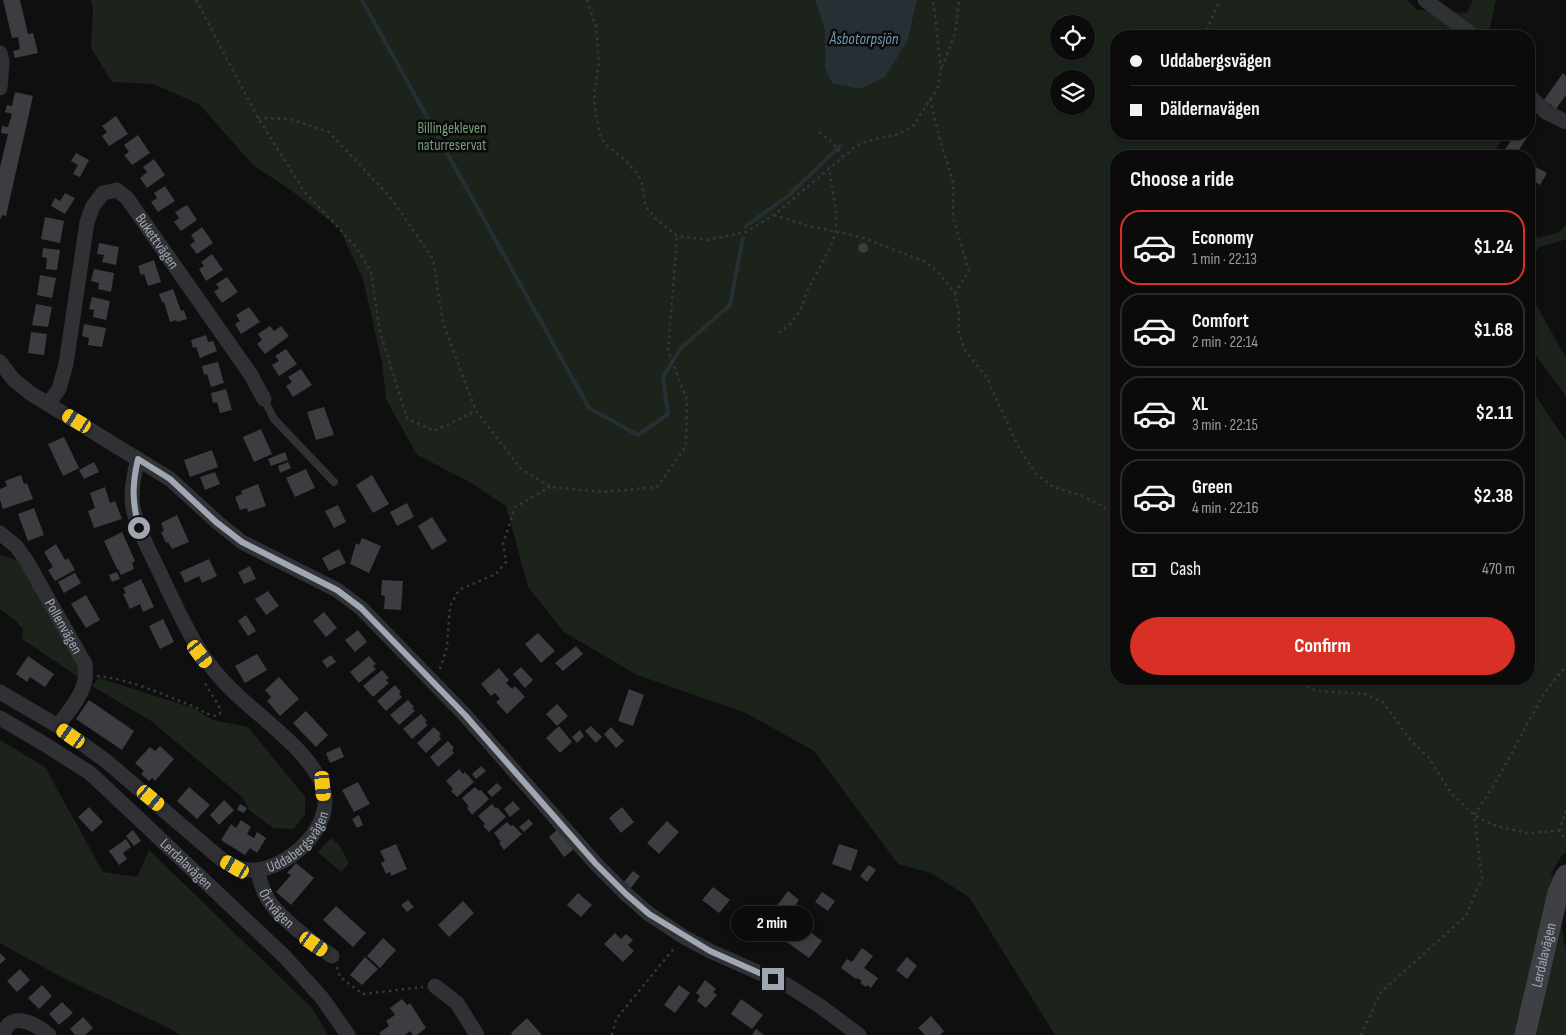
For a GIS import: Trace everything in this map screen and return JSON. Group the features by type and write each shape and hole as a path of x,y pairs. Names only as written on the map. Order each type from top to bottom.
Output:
{"street":[{"path":"1425,0 1466,30"},
{"path":"0,53 2,62 0,88"},
{"path":"1535,102 1546,112 1566,122"},
{"name":"Bukettvägen","path":"50,404 59,389 66,364 87,222 93,206 103,193 117,190 128,198 252,375 264,399"},
{"path":"0,362 13,379 24,388 170,479 216,522 242,542 337,590 361,608 465,715 596,864 649,914 684,937 710,951 787,985 820,1006 859,1035"},
{"name":"Uddabergsvägen","path":"0,692 58,726 106,760 221,859 235,867 257,870 279,864 296,853 310,839 321,822 324,805 323,786 302,754 233,692 200,654 139,528 133,506 134,475 138,459"},
{"name":"Pollenvägen","path":"0,533 16,546 26,560 85,664 87,676"},
{"path":"58,726 83,689 87,676"},
{"name":"Lerdalavägen","path":"0,718 90,773 285,957 322,998 348,1035"},
{"name":"Örtvägen","path":"257,870 269,901 314,944 332,956"},
{"name":"Lerdalavägen","path":"1524,1035 1558,893 1566,875"},
{"path":"435,986 457,1003 477,1035"},
{"path":"3,1035 5,1028 9,1024 22,1020 30,1022 49,1035"}],"lane":[{"name":"Bukettvägen","path":"264,399 274,419 334,482"}],"path":[{"path":"196,0 258,118 304,191 356,247 372,272 380,332 407,418 434,431 476,411"},
{"path":"587,0 596,27 599,63 594,93 600,135 605,144 626,161 638,175 642,183 645,206 655,218 677,236 707,240 746,232 774,215 856,146 868,141 899,134 914,125 938,86 941,68 955,33 959,0"},
{"path":"933,0 941,68"},
{"path":"1207,30 1220,0"},
{"path":"930,99 953,182 953,218 969,271 955,293"},
{"path":"258,118 290,119 329,132 391,198 433,258 443,323 476,411 520,468 550,487 603,492 657,488 686,446 687,400 668,350 677,236"},
{"path":"819,132 836,146 843,156"},
{"path":"779,333 790,324 800,310 806,293 830,248 836,231 836,211 829,167"},
{"path":"774,215 808,226 861,237 926,262 940,274 955,293 959,314 959,334 965,350 987,378 1017,444 1036,472 1053,487 1080,495 1102,506 1110,513"},
{"path":"435,684 447,647 450,606 458,590 496,574 506,562 503,544 515,507 550,487"},
{"path":"1361,1035 1381,992 1466,916 1482,878 1474,815 1522,737 1543,695 1566,666"},
{"path":"87,676 112,678 159,693 195,707 210,716 217,716 220,713 220,708 199,674"},
{"path":"1304,685 1318,691 1364,694 1383,702 1411,741 1429,758 1451,793 1474,815 1493,825 1526,833 1559,831"},
{"path":"1559,831 1566,810"},
{"path":"1559,831 1566,839"},
{"path":"612,1035 616,1019 684,937"},
{"path":"332,956 340,977 363,994 435,986"}],"green space":[{"name":"Billingekleven naturreservat","path":"91,0 815,0 825,31 825,68 832,84 860,89 908,40 917,0 1407,0 1417,10 1467,13 1473,0 1496,0 1489,30 1110,30 1110,140 1501,140 1496,150 1110,150 1110,685 1535,685 1535,395 1566,441 1566,852 1562,855 1550,876 1554,875 1565,948 1566,943 1566,1035 1055,1035 969,897 931,873 898,864 814,751 746,713 637,675 564,632 528,587 506,506 468,481 417,455 386,399 382,363 363,279 339,228 292,191 253,165 199,104 153,84 112,82 91,48 93,9"},
{"path":"1566,225 1566,238 1564,240 1539,247 1535,252 1535,236 1539,238 1559,232"},
{"path":"1535,303 1566,358 1566,396 1535,354"},
{"path":"0,555 19,561 78,663 80,672 77,676 22,639 23,629 0,609"},
{"path":"99,678 193,708 213,720 248,727 305,797 305,814 294,829 273,828 249,810 243,798 151,721 92,686"},
{"path":"0,740 45,767 103,872 137,877 149,850 312,1008 328,1035 180,1035 63,978 0,943"},
{"path":"331,838 340,846 349,863 341,872 318,852"}],"water":[{"name":"Åsbotorpsjön","path":"815,0 917,0 908,40 885,77 860,89 832,84 825,68 825,31"}],"building":[{"path":"3,0 20,0 28,34 33,33 38,53 15,58 13,51 20,49 18,37 12,38"},
{"path":"1563,73 1566,76 1566,95 1556,109 1544,100"},
{"path":"15,92 33,96 6,216 2,215 0,220 0,167 8,134 1,133 2,126 8,127 12,114 5,112 7,105 12,106"},
{"path":"116,116 128,134 109,146 102,136 107,132 102,126"},
{"path":"138,135 150,153 132,165 124,155 129,152 124,145"},
{"path":"1511,140 1525,140 1519,150 1505,150"},
{"path":"76,153 89,160 80,177 73,174 78,165 71,161"},
{"path":"154,159 165,175 147,188 140,178 147,172 143,167"},
{"path":"1535,167 1547,173 1540,185 1535,182"},
{"path":"165,186 175,201 158,212 151,202 157,198 154,193"},
{"path":"65,193 75,198 65,214 51,206 55,198 60,201"},
{"path":"187,205 197,220 181,231 174,222 179,218 175,212"},
{"path":"45,217 64,221 60,243 41,239"},
{"path":"202,227 213,243 197,254 190,245 195,241 191,235"},
{"path":"99,243 119,247 116,265 102,262 104,255 97,254"},
{"path":"861,243 865,243 868,248 867,252 861,253 858,250 858,246"},
{"path":"43,248 60,250 57,270 46,269 47,258 42,257"},
{"path":"212,254 223,270 206,281 199,269 204,266 201,262"},
{"path":"154,260 161,282 148,286 144,274 141,275 138,266"},
{"path":"94,269 114,273 111,292 98,289 99,283 91,281"},
{"path":"40,275 56,278 52,298 37,295"},
{"path":"227,277 238,292 222,303 214,292 219,288 216,284"},
{"path":"173,289 181,311 184,310 187,319 177,322 176,320 170,322 164,302 162,302 159,294"},
{"path":"92,297 110,301 106,320 93,317 94,310 89,309"},
{"path":"36,304 52,307 48,327 32,325"},
{"path":"249,307 260,322 241,334 235,324 240,321 236,315"},
{"path":"84,324 106,328 102,347 88,345 89,338 82,336"},
{"path":"270,326 274,331 281,326 289,336 265,354 257,344 262,340 258,334"},
{"path":"31,332 47,334 44,355 28,353"},
{"path":"206,335 208,342 213,341 217,351 200,358 196,347 193,348 191,340"},
{"path":"286,349 297,364 279,376 272,365 279,361 275,356"},
{"path":"218,362 224,383 211,387 207,374 204,375 202,366"},
{"path":"301,369 312,385 293,397 286,386 292,382 288,377"},
{"path":"226,389 232,410 220,413 217,402 213,403 211,393"},
{"path":"324,407 334,435 316,440 307,412"},
{"path":"261,429 272,454 254,462 243,437"},
{"path":"64,437 79,468 63,476 48,444"},
{"path":"212,450 218,467 190,477 184,460"},
{"path":"285,452 288,460 271,466 268,459"},
{"path":"94,462 99,472 84,479 79,470"},
{"path":"288,462 291,468 280,473 278,466"},
{"path":"306,469 315,488 295,497 286,478"},
{"path":"215,472 220,484 205,490 200,477"},
{"path":"21,475 24,484 27,483 33,499 3,509 0,500 0,489 7,486 5,481"},
{"path":"372,475 389,504 373,513 356,485"},
{"path":"258,484 266,506 248,512 247,508 240,510 235,497 242,494 241,491"},
{"path":"105,487 110,503 115,501 122,519 94,528 88,511 95,508 90,493"},
{"path":"407,503 414,517 397,526 390,512"},
{"path":"338,505 346,522 334,528 325,511"},
{"path":"34,508 44,535 28,541 18,514"},
{"path":"177,515 189,542 172,549 168,542 166,543 161,532 164,531 161,523"},
{"path":"432,517 447,541 432,550 418,526"},
{"path":"122,532 135,561 132,563 134,569 121,575 104,541"},
{"path":"362,538 381,546 369,573 350,564 356,543 359,545"},
{"path":"56,544 65,560 68,558 75,570 55,581 48,570 53,567 44,552"},
{"path":"339,549 346,563 329,571 322,558"},
{"path":"209,559 217,576 202,583 199,576 185,583 180,572"},
{"path":"250,566 256,579 244,584 238,572"},
{"path":"117,572 120,579 112,582 109,575"},
{"path":"75,573 81,583 64,593 58,582"},
{"path":"141,579 154,607 143,612 140,604 130,609 123,594 126,593 123,588"},
{"path":"382,580 403,581 401,610 384,609 385,596 381,595"},
{"path":"268,591 279,606 266,615 255,599"},
{"path":"86,595 100,620 86,628 71,604"},
{"path":"324,612 337,628 326,637 313,621"},
{"path":"246,615 256,631 248,636 238,621"},
{"path":"163,619 174,642 160,649 149,626"},
{"path":"358,630 367,642 355,652 345,640"},
{"path":"538,633 555,651 541,663 525,644"},
{"path":"576,646 583,654 563,671 555,663"},
{"path":"257,654 267,670 245,683 235,666"},
{"path":"331,655 336,662 327,668 322,661"},
{"path":"28,656 54,674 45,687 30,677 27,682 16,674"},
{"path":"369,656 376,664 373,666 376,669 359,683 350,672"},
{"path":"521,667 533,680 525,688 513,674"},
{"path":"499,668 509,680 506,683 512,689 515,686 525,697 507,714 496,702 500,699 495,693 491,696 481,684"},
{"path":"382,670 389,678 386,680 389,683 373,697 363,686"},
{"path":"279,677 299,699 280,716 267,701 271,697 265,690"},
{"path":"395,685 401,692 399,694 402,697 386,711 377,701"},
{"path":"629,689 644,695 633,726 618,721"},
{"path":"89,700 134,731 122,750 76,719"},
{"path":"408,700 415,711 399,725 390,715"},
{"path":"557,704 568,716 557,726 546,714"},
{"path":"306,711 328,735 316,747 293,723"},
{"path":"421,714 428,725 412,739 403,729"},
{"path":"559,726 572,742 560,753 546,738"},
{"path":"591,726 602,737 596,743 585,731"},
{"path":"434,727 441,734 439,736 441,739 426,753 417,743"},
{"path":"611,727 624,741 616,748 604,734"},
{"path":"580,730 584,736 577,743 572,737"},
{"path":"448,741 454,748 452,750 454,753 438,767 430,757"},
{"path":"160,746 174,759 155,781 152,778 149,781 141,774 144,771 135,763 150,747 155,751"},
{"path":"340,747 344,757 330,763 326,753"},
{"path":"481,766 486,771 476,779 472,774"},
{"path":"459,769 463,774 465,772 474,782 457,797 451,791 453,789 446,781"},
{"path":"358,782 370,804 354,812 342,790"},
{"path":"497,783 502,788 492,797 487,792"},
{"path":"189,787 210,805 197,819 177,801"},
{"path":"475,787 479,791 481,790 489,799 472,815 462,798"},
{"path":"224,800 234,810 219,825 210,815"},
{"path":"513,801 520,809 510,817 504,809"},
{"path":"240,804 247,808 244,813 237,810"},
{"path":"492,804 506,817 489,832 483,826 485,824 478,816"},
{"path":"89,807 103,822 92,832 78,817"},
{"path":"622,807 634,822 621,833 609,818"},
{"path":"359,815 363,825 357,828 352,819"},
{"path":"529,819 533,824 524,832 519,827"},
{"path":"241,820 251,827 247,834 254,838 257,832 266,838 257,853 250,848 245,855 221,840 231,824 236,828"},
{"path":"667,821 679,832 659,854 647,843"},
{"path":"507,822 522,834 504,850 494,833"},
{"path":"558,829 574,849 564,857 549,837"},
{"path":"133,830 141,841 134,846 126,836"},
{"path":"126,839 131,847 123,853 127,859 119,865 109,851"},
{"path":"396,844 407,869 391,876 390,872 386,874 381,863 385,861 380,851"},
{"path":"839,844 858,850 851,871 832,864"},
{"path":"296,863 314,878 291,905 276,892 291,875 287,873"},
{"path":"869,865 876,870 867,882 860,876"},
{"path":"633,871 640,876 631,888 624,882"},
{"path":"713,887 730,900 719,913 702,900"},
{"path":"788,891 799,900 788,916 776,907"},
{"path":"822,892 835,901 828,911 815,902"},
{"path":"578,893 592,905 581,917 567,905"},
{"path":"408,900 414,907 407,912 401,905"},
{"path":"463,901 474,913 449,937 438,925"},
{"path":"336,906 366,933 353,947 323,920"},
{"path":"750,907 757,912 760,908 770,916 767,920 773,925 759,942 736,924"},
{"path":"793,919 822,941 809,958 780,937"},
{"path":"615,933 621,939 626,934 633,940 628,945 634,951 623,962 604,944"},
{"path":"383,938 396,950 380,968 367,956"},
{"path":"862,948 873,956 864,968 878,978 871,988 860,983 862,981 841,968 847,959 852,962"},
{"path":"0,953 6,959 0,964"},
{"path":"365,957 378,969 362,985 350,975"},
{"path":"907,957 917,966 907,979 896,970"},
{"path":"20,969 30,980 17,992 7,981"},
{"path":"705,980 716,989 713,992 717,995 706,1008 697,1001 700,996 696,993"},
{"path":"42,985 52,996 39,1009 28,998"},
{"path":"679,985 690,993 675,1013 664,1005"},
{"path":"402,999 407,1005 410,1003 426,1028 417,1035 413,1035 410,1031 405,1035 381,1035 379,1033 389,1026 386,1021 395,1015 390,1008"},
{"path":"741,999 763,1015 752,1029 731,1014"},
{"path":"62,1002 73,1013 59,1025 49,1014"},
{"path":"931,1016 944,1031 940,1035 925,1035 918,1028"},
{"path":"83,1017 93,1028 85,1035 75,1035 70,1029"},
{"path":"527,1018 542,1035 513,1035 511,1033"},
{"path":"756,1029 764,1035 752,1035"}],"waterway":[{"path":"362,0 589,408 638,435 668,414 663,377 680,349 730,305 743,238"},
{"path":"745,227 789,195 840,146"}],"route":[{"path":"139,528 133,506 134,475 138,459 170,479 216,522 242,542 337,590 361,608 465,715 596,864 649,914 684,937 710,951 773,979"}]}
